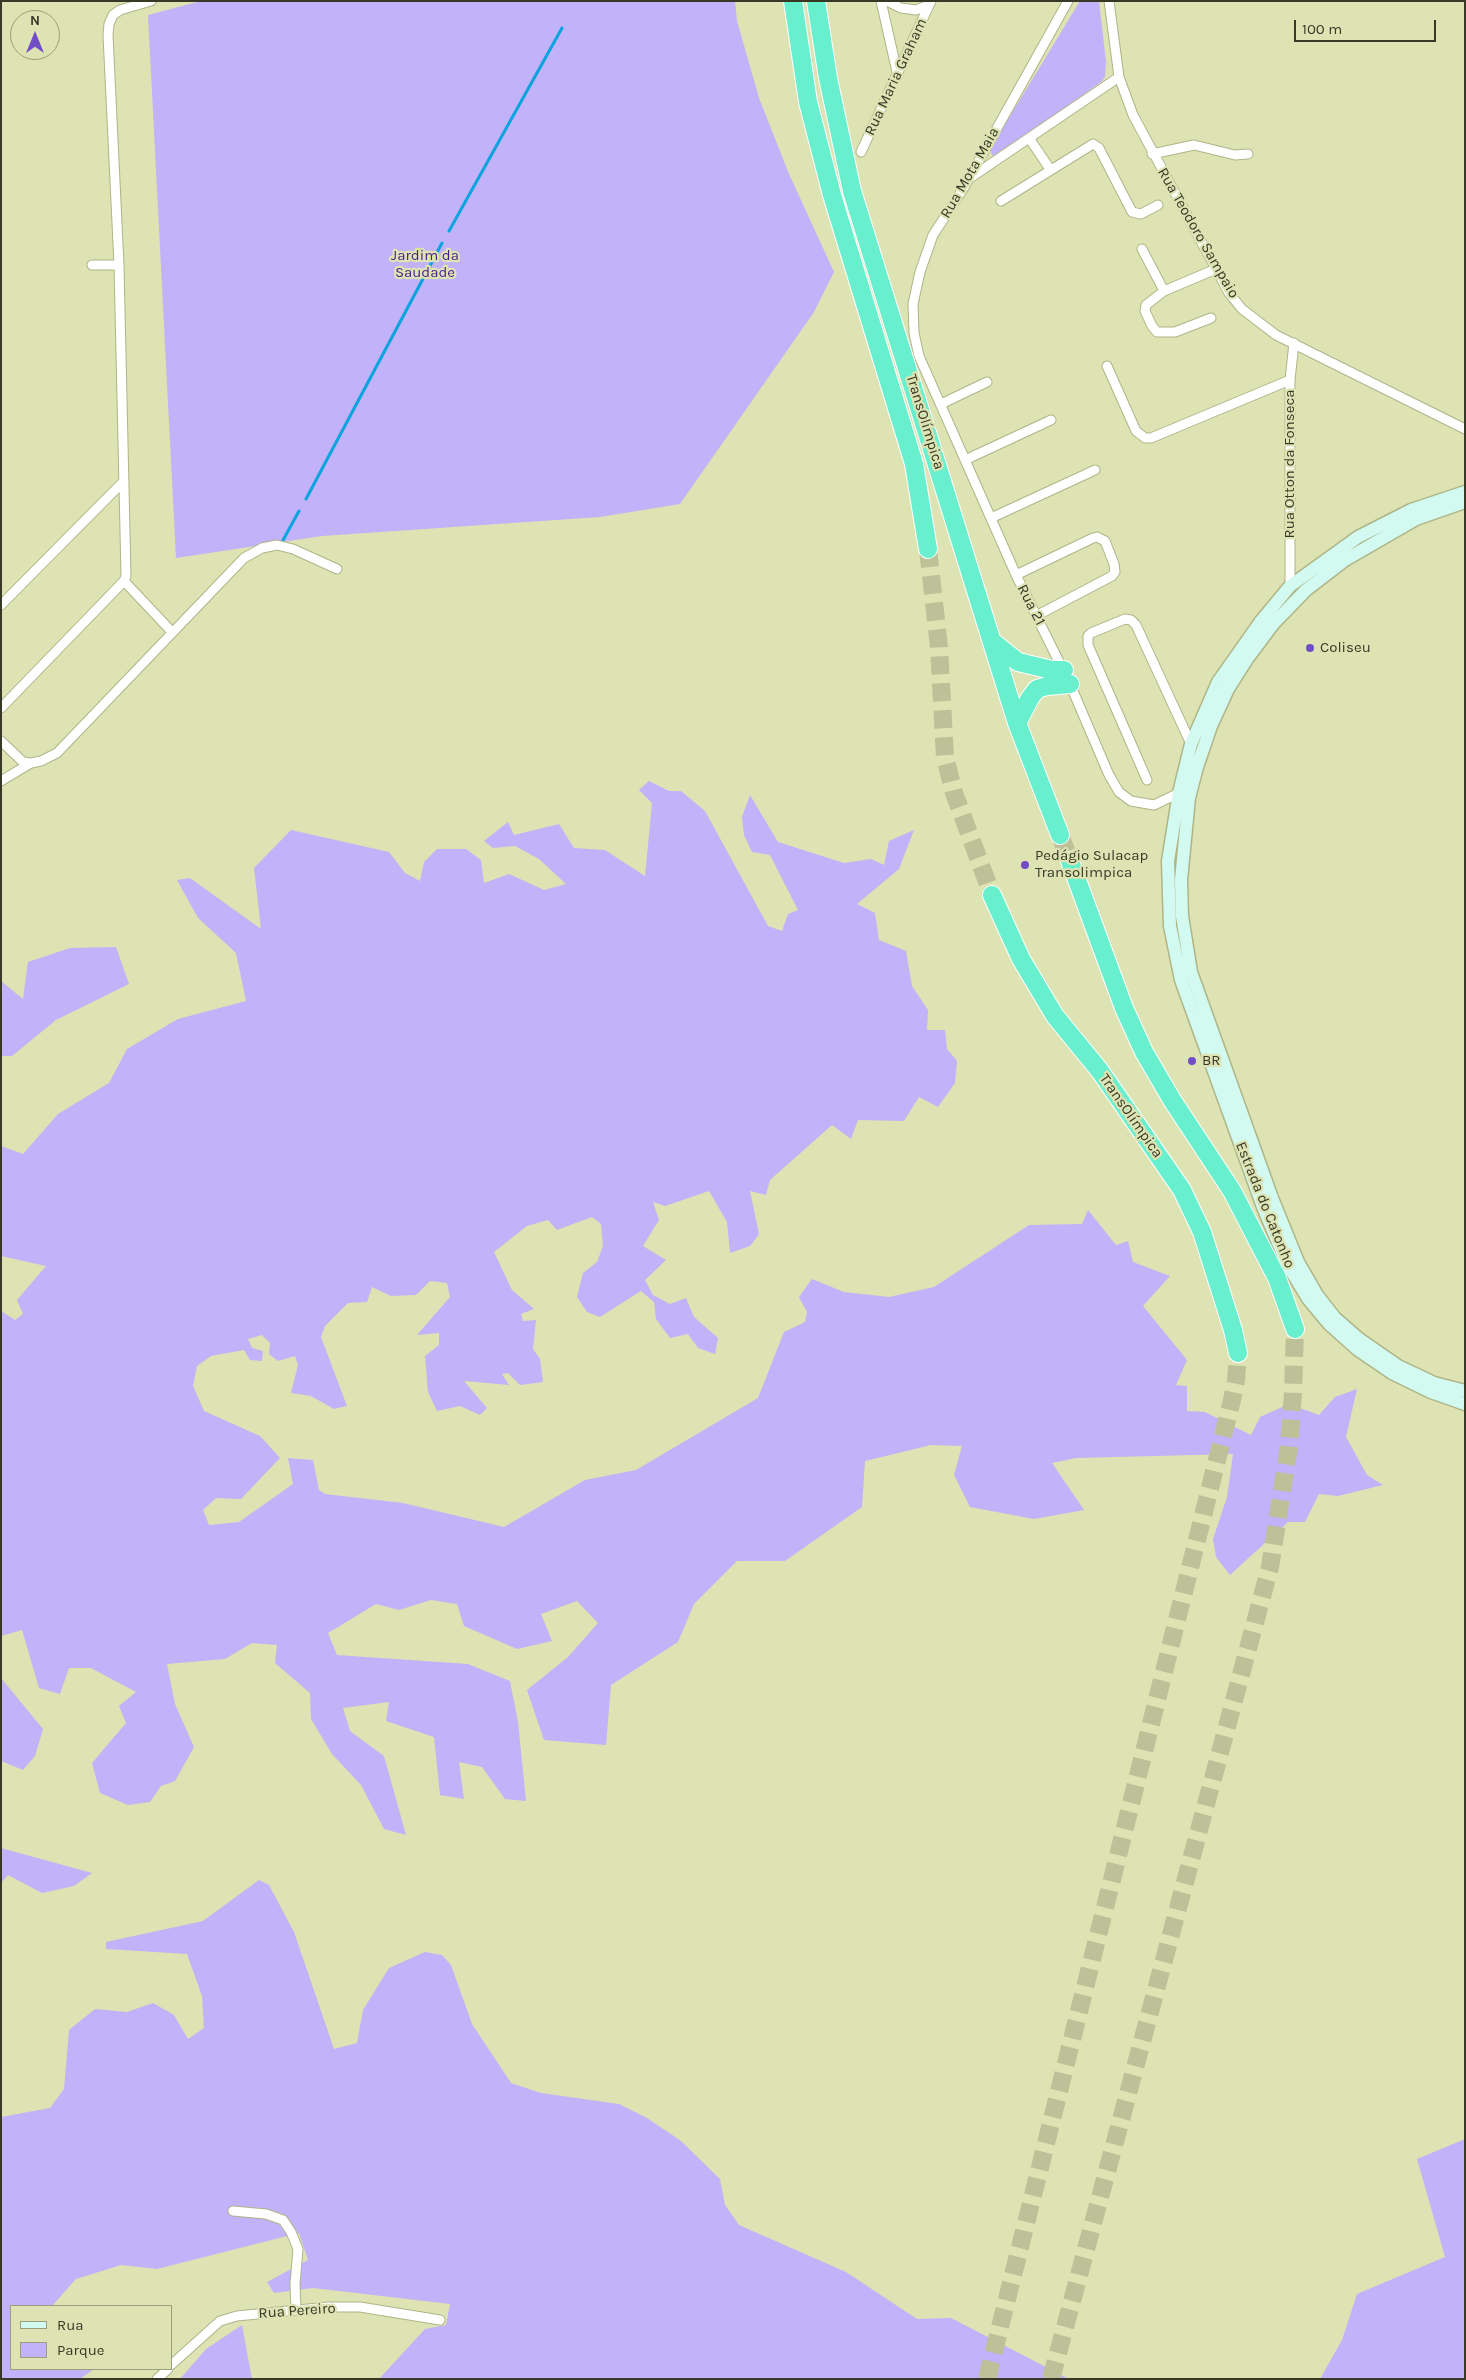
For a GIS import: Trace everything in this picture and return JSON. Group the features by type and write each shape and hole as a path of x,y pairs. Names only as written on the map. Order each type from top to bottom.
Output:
{"highway":[{"name":"TransOlímpica","path":"793,1 808,102 832,195 914,464 928,549"},
{"name":"TransOlímpica","path":"816,1 828,78 852,191 1018,723 1060,835"},
{"path":"993,642 1018,662 1052,670 1067,677"},
{"path":"1018,723 1030,698 1037,689 1067,677"},
{"path":"1070,861 1124,1008 1144,1052 1172,1100 1232,1191 1277,1278 1295,1329"},
{"name":"TransOlímpica","path":"992,895 1021,959 1055,1016 1112,1087 1182,1190 1202,1232 1233,1330 1238,1353"}],"main road":[{"name":"Estrada do Catonho","path":"1465,492 1411,510 1358,537 1290,586 1261,621 1218,682 1191,744 1178,793 1168,861 1170,926 1181,980 1262,1207 1287,1264 1309,1300 1329,1324 1343,1336 1392,1373 1431,1392 1465,1404"},
{"name":"Estrada do Catonho","path":"1465,502 1416,519 1346,560 1306,590 1274,623 1228,689 1211,726 1189,798 1182,864 1182,916 1191,972 1272,1198 1298,1262 1335,1318 1359,1339 1398,1366 1434,1383 1465,1391"}],"street":[{"path":"1,708 124,581 127,568 119,264 109,24 114,15 120,10 151,1"},
{"path":"881,1 897,72"},
{"path":"887,1 901,8 916,10 930,3"},
{"name":"Rua Mota Maia","path":"919,356 914,333 913,304 920,272 934,235 1068,1"},
{"name":"Rua Teodoro Sampaio","path":"1109,1 1119,77 1133,115 1152,154 1229,293 1242,309 1276,335 1465,430"},
{"name":"Rua Maria Graham","path":"861,152 930,3"},
{"path":"967,180 1119,77"},
{"path":"1029,138 1050,169"},
{"path":"1001,201 1089,144 1096,144 1132,212 1141,214 1158,205"},
{"path":"1152,154 1194,145 1235,155 1248,154"},
{"path":"1142,249 1164,291"},
{"path":"92,265 119,264"},
{"path":"1211,318 1175,332 1157,332 1145,311 1146,305 1164,291 1216,269"},
{"name":"Rua Otton da Fonseca","path":"1290,586 1290,380 1294,343"},
{"name":"Rua 21","path":"919,356 1016,575 1067,677 1109,775 1119,792 1131,801 1154,805 1178,793"},
{"path":"1107,366 1136,431 1145,438 1152,438 1290,380"},
{"path":"941,404 987,382"},
{"path":"965,460 1051,420"},
{"path":"990,518 1094,470"},
{"path":"1,605 124,481"},
{"path":"1016,575 1093,538 1101,537 1105,541 1114,564 1115,572 1112,576 1036,616"},
{"path":"1,741 16,757 23,762 31,763 42,761 68,744 244,558 262,548 277,544 293,549 338,570"},
{"path":"124,581 172,632"},
{"path":"1147,780 1088,645 1088,636 1091,633 1125,619 1131,620 1136,625 1191,744"},
{"path":"1,781 31,763"},
{"path":"234,2211 266,2214 283,2220 291,2232 298,2249 295,2284 296,2310"},
{"name":"Rua Pereiro","path":"172,2364 220,2321 236,2316 296,2310 360,2307 440,2320"},
{"path":"157,2379 167,2370"}],"green space":[{"name":"Jardim da Saudade","path":"201,1 735,1 737,21 759,98 789,174 834,272 814,312 680,504 600,517 322,536 176,558 148,15"},
{"path":"1080,1 1099,1 1106,62 1105,77 1101,82 1059,112 995,156 992,155 990,149"},
{"path":"649,781 669,791 681,791 705,811 768,926 782,931 788,914 798,910 770,855 752,852 744,835 742,817 750,795 778,842 844,863 871,859 884,865 889,841 914,830 899,869 857,904 875,913 879,940 906,951 912,986 928,1010 927,1030 945,1030 947,1049 957,1061 955,1083 938,1107 919,1097 904,1121 858,1120 851,1139 832,1125 770,1180 766,1195 750,1191 759,1234 750,1246 730,1253 727,1222 709,1191 665,1206 653,1202 659,1220 643,1246 666,1260 645,1280 653,1295 670,1304 686,1298 694,1317 718,1338 715,1354 698,1348 688,1334 670,1338 656,1319 654,1302 641,1291 600,1317 587,1312 577,1297 583,1273 597,1262 603,1246 601,1224 592,1217 557,1230 548,1220 527,1226 494,1252 512,1290 534,1309 521,1314 523,1321 536,1320 533,1349 540,1359 543,1382 520,1385 508,1373 502,1374 509,1385 464,1381 487,1408 480,1415 460,1406 437,1411 428,1392 425,1356 439,1345 439,1333 417,1335 450,1297 447,1283 430,1281 416,1295 391,1296 372,1287 367,1302 348,1303 325,1326 321,1337 347,1406 334,1409 311,1396 291,1393 298,1365 295,1356 278,1361 269,1354 270,1343 262,1335 248,1339 252,1348 263,1351 262,1361 250,1360 244,1350 211,1356 197,1366 193,1386 204,1411 260,1436 280,1458 241,1499 216,1498 203,1510 209,1525 239,1522 293,1484 288,1458 313,1460 319,1490 325,1494 403,1503 504,1527 585,1480 636,1470 758,1398 784,1332 805,1322 807,1312 799,1297 812,1279 844,1292 889,1297 934,1287 1029,1225 1082,1224 1088,1210 1116,1245 1128,1241 1133,1262 1170,1276 1143,1306 1187,1360 1176,1385 1187,1386 1187,1411 1205,1412 1251,1435 1260,1417 1289,1404 1319,1415 1335,1397 1357,1389 1346,1437 1367,1475 1383,1485 1338,1496 1319,1494 1305,1522 1288,1522 1230,1575 1216,1557 1213,1539 1227,1497 1233,1454 1076,1458 1052,1463 1084,1510 1034,1519 970,1507 954,1475 962,1446 931,1445 865,1461 862,1507 785,1561 737,1561 694,1604 678,1642 611,1685 606,1745 544,1740 527,1690 568,1657 598,1623 577,1601 541,1614 552,1641 517,1649 464,1626 457,1604 431,1600 399,1610 376,1604 328,1633 337,1655 468,1664 510,1681 518,1722 526,1801 505,1799 482,1767 459,1762 464,1799 440,1795 434,1737 386,1721 389,1702 343,1708 350,1731 384,1756 406,1835 384,1829 361,1785 332,1754 311,1719 310,1693 275,1663 277,1645 252,1643 225,1659 167,1664 175,1704 194,1747 175,1781 161,1786 150,1802 128,1805 100,1793 92,1763 126,1723 119,1706 136,1692 91,1668 69,1668 60,1694 39,1688 22,1630 1,1636 1,1311 15,1320 23,1314 17,1300 46,1266 1,1256 1,1146 23,1154 58,1114 109,1083 127,1049 178,1019 246,1001 236,953 198,918 177,880 190,878 261,929 254,868 291,830 389,852 405,873 420,881 424,862 437,849 466,849 481,860 484,883 509,874 544,890 566,884 539,859 515,846 493,848 484,841 508,822 514,835 559,824 574,848 605,850 645,876 652,803 639,790"},
{"path":"116,947 129,984 56,1020 12,1056 1,1056 1,981 23,999 28,962 70,948"},
{"path":"1,1678 43,1729 35,1756 23,1770 1,1761"},
{"path":"1,1848 92,1873 74,1886 42,1893 8,1875 1,1883"},
{"path":"259,1880 269,1885 294,1932 334,2049 357,2043 363,2010 389,1968 425,1952 442,1955 451,1965 472,2024 511,2083 541,2093 619,2104 647,2118 681,2141 720,2179 725,2205 739,2225 846,2272 917,2319 951,2318 1069,2379 379,2379 425,2329 446,2325 450,2304 313,2288 274,2293 267,2282 308,2260 299,2233 157,2269 121,2265 76,2279 53,2305 10,2305 10,2370 93,2370 80,2379 1,2379 1,2117 50,2108 64,2089 69,2030 95,2009 127,2012 153,2003 174,2015 188,2039 204,2028 202,1996 187,1954 106,1949 106,1942 203,1921"},
{"path":"1465,2139 1465,2379 1320,2379 1342,2340 1357,2294 1445,2257 1417,2159"},
{"path":"242,2325 252,2379 180,2379 206,2349"}],"waterway":[{"path":"449,231 562,28"},
{"path":"306,499 442,243"},
{"path":"282,542 299,511"}],"tunnel":[{"path":"928,549 939,647 945,757 954,793 992,895"},
{"path":"1060,835 1070,861"},
{"path":"1051,2379 1270,1567 1289,1447 1295,1329"},
{"path":"987,2379 1232,1400 1236,1381 1238,1353"}],"place":[{"name":"Coliseu","path":"1310,648"},
{"name":"Pedágio Sulacap Transolimpica","path":"1025,865"},
{"name":"BR","path":"1192,1061"}]}
